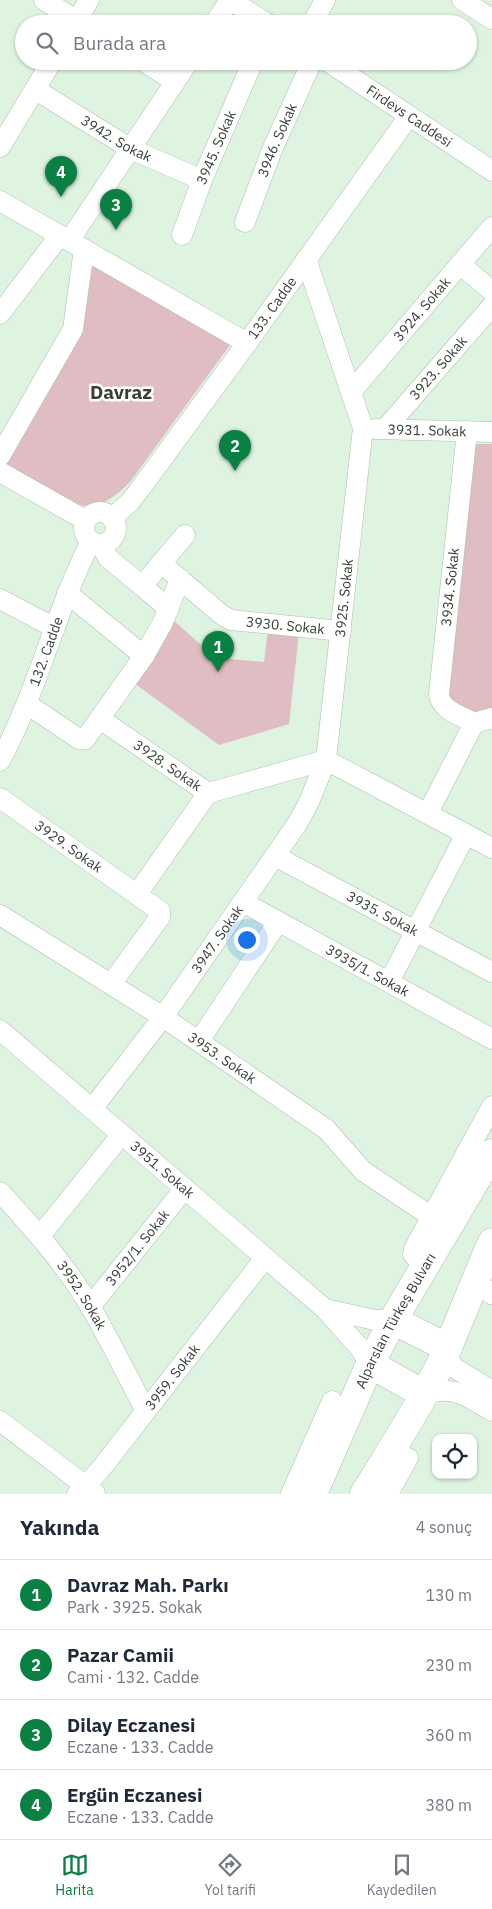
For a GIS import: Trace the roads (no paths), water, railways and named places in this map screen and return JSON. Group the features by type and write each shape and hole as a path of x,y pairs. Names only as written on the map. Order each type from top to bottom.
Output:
{"highway":[{"name":"Alparslan Türkeş Bulvarı","path":"312,1494 370,1364 393,1320 492,1153"},
{"path":"364,1494 424,1394 448,1348 492,1242"},
{"path":"393,1320 448,1348"},
{"path":"370,1364 424,1394"}],"street":[{"path":"44,0 66,15"},
{"path":"82,15 89,0"},
{"path":"220,15 230,0 254,15"},
{"path":"317,15 326,0"},
{"path":"467,1 492,19"},
{"path":"0,147 47,70"},
{"path":"157,70 175,82"},
{"path":"0,314 71,242 183,70"},
{"name":"3945. Sokak","path":"182,234 202,180 249,70"},
{"name":"3946. Sokak","path":"245,222 272,150 308,70"},
{"name":"Firdevs Caddesi","path":"340,70 409,116 491,167"},
{"name":"3942. Sokak","path":"36,90 131,148 202,180"},
{"name":"133. Cadde","path":"0,201 246,342 409,116"},
{"name":"3924. Sokak","path":"351,392 492,227"},
{"path":"0,456 73,328 71,242"},
{"name":"3925. Sokak","path":"306,259 363,428 326,760"},
{"path":"460,264 492,290"},
{"name":"3923. Sokak","path":"385,429 492,306"},
{"path":"112,518 130,502 140,489 246,342"},
{"name":"3931. Sokak","path":"363,428 492,432"},
{"name":"3934. Sokak","path":"467,431 438,694 445,708 483,720"},
{"path":"0,472 85,520"},
{"path":"96,543 106,543 114,536 116,526 112,518 106,513 96,512 91,514 85,520 84,533 96,543 108,558 169,609"},
{"path":"142,586 185,535"},
{"name":"132. Cadde","path":"0,761 6,736 28,704 67,593 96,543"},
{"name":"3930. Sokak","path":"161,563 222,615 231,620 341,631"},
{"path":"28,704 81,740 87,737 144,656 169,609 180,580"},
{"path":"67,593 144,656"},
{"path":"0,599 55,628"},
{"name":"3928. Sokak","path":"100,719 208,793 326,760"},
{"path":"428,813 483,720"},
{"path":"326,760 492,848"},
{"name":"3947. Sokak","path":"92,1109 163,1017 297,824 309,802 326,760"},
{"path":"137,894 208,793"},
{"name":"3929. Sokak","path":"0,798 160,911 161,915 111,984"},
{"path":"389,982 466,834"},
{"name":"3935. Sokak","path":"275,856 492,972"},
{"name":"3935/1. Sokak","path":"243,902 492,1039"},
{"name":"3953. Sokak","path":"0,914 163,1017 326,1129 363,1171 432,1217"},
{"path":"198,1041 278,922"},
{"name":"3951. Sokak","path":"0,1030 325,1309 359,1346 370,1364"},
{"path":"423,1267 413,1252 492,1106"},
{"path":"40,1236 122,1134"},
{"name":"3952/1. Sokak","path":"90,1307 184,1188"},
{"name":"3952. Sokak","path":"2,1200 40,1236 65,1268 90,1307 146,1411"},
{"name":"3959. Sokak","path":"86,1491 266,1258"},
{"name":"3951. Sokak","path":"325,1309 375,1320 393,1320"},
{"path":"448,1348 449,1358 453,1367 492,1391"},
{"path":"424,1394 439,1390 458,1392 492,1411"},
{"path":"291,1494 332,1401"},
{"path":"0,1421 86,1491"},
{"path":"388,1494 408,1458"}],"place":[{"name":"Ergün Eczanesi","path":"61,197"},
{"name":"Dilay Eczanesi","path":"116,230"},
{"name":"Pazar Camii","path":"235,471"},
{"name":"Davraz Mah. Parkı","path":"218,672"}],"district":[{"name":"Davraz","path":"121,392"}]}
